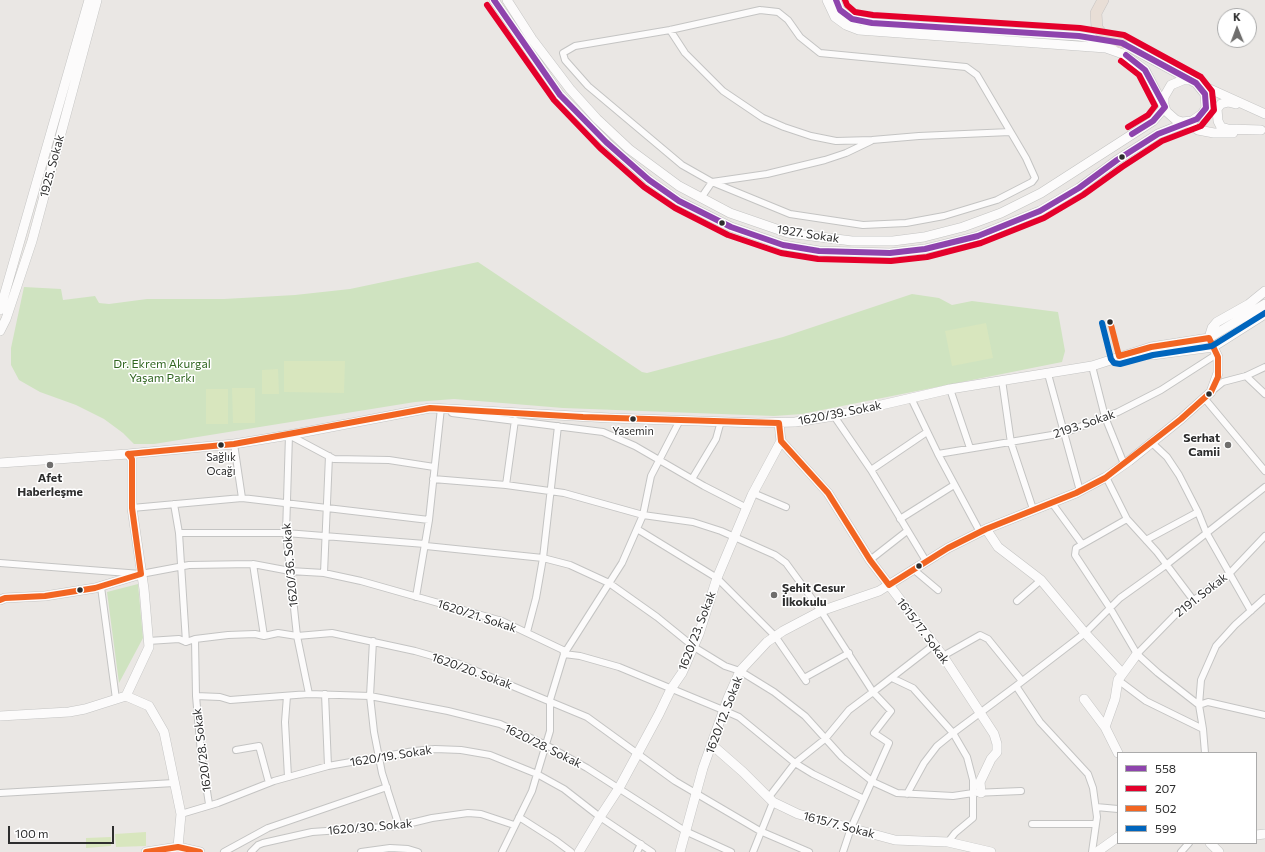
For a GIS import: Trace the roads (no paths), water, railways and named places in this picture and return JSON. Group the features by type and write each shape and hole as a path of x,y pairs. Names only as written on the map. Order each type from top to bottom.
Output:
{"highway":[{"path":"1103,0 1096,13 1097,28 1102,34 1122,43"}],"main road":[{"name":"1925. Sokak","path":"0,310 20,245 89,0"},
{"name":"1925. Sokak","path":"0,331 6,319 32,241 97,0"},
{"name":"1927. Sokak","path":"494,0 560,95 606,142 649,180 679,201 731,227 783,245 819,251 890,253 925,249 978,236 1040,211 1080,188 1117,160 1158,134 1188,122"},
{"name":"1927. Sokak","path":"507,0 532,39 570,89 597,119 629,149 679,186 701,198 730,213 788,233 852,241 893,241 924,237 964,227 1001,212 1041,193 1153,120 1164,107"},
{"path":"828,0 835,17 846,25 859,30 1106,48 1123,54 1145,70 1164,107 1170,116 1176,120 1188,122 1197,119 1206,108 1205,94 1196,83 1183,80 1171,85 1164,97 1164,107"},
{"path":"836,0 840,10 852,19 872,23 1079,36 1122,43 1196,83 1265,114"},
{"path":"1251,108 1228,102 1221,104 1217,109 1218,121 1221,127 1228,129 1263,131"},
{"path":"1188,122 1198,130 1214,133 1263,131"},
{"path":"1208,396 1218,373 1213,347 1212,328 1217,322 1249,304 1265,291"},
{"path":"1213,347 1265,304"},
{"path":"1213,347 1265,314"},
{"path":"1252,322 1265,319"},
{"name":"1620/39. Sokak","path":"0,463 128,454 234,444 430,408 441,410 583,417 779,423 834,416 950,389 1092,366 1118,356 1130,354 1152,355 1213,347"},
{"name":"1620/12. Sokak","path":"680,852 711,744 723,710 740,672 767,642 775,636 822,611 850,600 869,595 926,561 983,530 1080,491 1106,477 1208,396"},
{"path":"779,423 781,441"},
{"name":"1620/23. Sokak","path":"580,852 619,788 671,689 682,673 694,647 717,578 753,493 781,441"},
{"name":"1615/17. Sokak","path":"781,441 828,493 870,560 944,656 979,713 994,734 997,744 997,752 991,759 980,782 977,793"},
{"path":"121,698 149,647 144,589 132,508 132,459 128,454"},
{"path":"983,530 998,547 1041,580 1120,676"},
{"path":"0,600 5,598 45,596 100,587 141,574"},
{"path":"1105,727 1115,699 1120,676 1137,654"},
{"path":"0,716 69,712 85,709 121,698 149,706 164,732 181,814 178,847"},
{"path":"1084,699 1105,727 1118,752"},
{"name":"1615/7. Sokak","path":"711,744 771,800 798,814 895,840 948,842 991,852"},
{"path":"1097,852 1117,838"},
{"path":"1211,844 1219,852"},
{"path":"146,852 178,847 200,852"}],"street":[{"path":"760,10 778,12 788,20 800,37 820,53 966,67 977,75 1010,132 1035,178 1032,182 997,200 944,216 906,223 863,225 827,221 790,214 712,182 682,165 588,86 565,60 563,53 569,48 575,46 670,30 760,10"},
{"path":"670,30 685,53 722,91 763,118 811,136 836,141 1010,132"},
{"path":"701,198 712,182 767,174 825,160 846,153 872,140"},
{"name":"2193. Sokak","path":"938,454 1064,433 1105,417 1161,390 1213,347"},
{"path":"1092,366 1105,417 1124,464"},
{"name":"1620/12. Sokak","path":"1208,396 1223,382 1246,376 1265,367"},
{"path":"1048,374 1080,491"},
{"path":"1246,376 1265,394"},
{"path":"1002,380 1011,443 1033,509"},
{"path":"950,389 970,448"},
{"path":"1208,396 1265,471"},
{"path":"911,398 954,485 983,530"},
{"path":"416,597 430,520 434,467 441,410 603,432 635,446 692,479 747,508"},
{"path":"834,416 871,470 926,561"},
{"path":"506,485 515,420"},
{"path":"504,851 514,826 532,791 550,731 550,700 564,654 622,563 643,515 651,476 680,420"},
{"path":"692,479 716,439 721,421"},
{"path":"526,632 536,598 543,558 558,426"},
{"path":"871,470 927,432"},
{"path":"289,435 334,459 389,460 434,467"},
{"name":"1620/36. Sokak","path":"289,435 286,533 297,636 309,694"},
{"path":"1151,442 1167,457 1198,512 1206,532 1229,574 1251,610"},
{"path":"234,444 242,498"},
{"path":"324,573 329,456"},
{"path":"1106,477 1127,519 1157,552 1194,601"},
{"path":"433,479 506,485 551,491 643,515 693,522 735,537 775,555 786,563 822,611 873,692 891,712 874,733 889,744 851,828 843,852"},
{"path":"900,519 954,485"},
{"path":"907,794 924,763 937,746 1085,633 1120,598 1166,565 1265,487"},
{"path":"753,493 786,507"},
{"path":"132,508 242,498 430,520"},
{"path":"1052,503 1082,544"},
{"path":"174,504 179,533 186,642"},
{"path":"1146,540 1198,512"},
{"path":"1127,519 1076,548 1075,555 1110,608 1137,654 1158,673 1199,705"},
{"path":"637,529 717,578 775,636 805,680 849,653"},
{"path":"870,560 907,531"},
{"path":"179,533 286,533 326,535 543,558 570,565 609,583 657,617 694,647 774,692 804,716 842,757 873,782 897,793 907,794 953,796 977,793 1021,791"},
{"name":"2191. Sokak","path":"1137,654 1178,612 1229,574 1265,536"},
{"name":"1620/21. Sokak","path":"0,563 141,574 181,566 228,563 253,564 290,571 324,573 361,581 496,619 563,650 564,654 580,656 619,667 740,717 795,763 813,774 864,799"},
{"path":"253,564 264,636"},
{"path":"913,569 938,590"},
{"path":"1017,601 1041,580"},
{"path":"100,587 121,698"},
{"path":"1205,752 1199,705 1201,680 1216,646 1251,610 1265,598"},
{"name":"1620/20. Sokak","path":"148,641 179,639 186,642 195,639 255,634 264,636 278,633 297,636 332,634 373,641 457,663 587,716 606,728 636,754 675,781 760,831 809,852"},
{"path":"944,656 980,635 988,639 1022,681"},
{"name":"1620/28. Sokak","path":"195,639 196,696 201,753 210,804"},
{"path":"373,641 370,696 379,757 399,826"},
{"path":"754,852 771,800 795,763 825,739 849,710 935,644"},
{"path":"1120,676 1146,701 1203,729"},
{"path":"892,678 913,688 953,733 967,757 977,793 972,818 955,833 948,842"},
{"path":"1016,686 1040,722 1088,774 1096,806 1096,824 1092,852"},
{"name":"1620/28. Sokak","path":"196,696 220,697 230,700 309,694 370,696 448,711 500,724 546,745 587,768 685,831 731,852"},
{"path":"325,694 328,766"},
{"path":"287,696 285,722 288,777"},
{"path":"1199,705 1208,702 1265,715"},
{"path":"236,750 259,746 269,783"},
{"name":"1620/19. Sokak","path":"181,814 269,783 328,766 435,749 462,750 490,755 537,774 564,789 600,817 652,852"},
{"path":"0,793 174,783"},
{"path":"224,852 268,828 387,787"},
{"path":"1096,806 1117,809"},
{"name":"1620/30. Sokak","path":"251,852 258,845 263,843 312,832 399,826 432,818 468,814 481,814 514,826"},
{"path":"519,817 571,852"},
{"path":"1032,824 1096,824"},
{"path":"637,852 641,844"},
{"path":"1181,852 1188,844"},
{"path":"361,852 390,848 408,849 418,852"}],"place":[{"name":"Yasemin","path":"633,419"},
{"name":"Sağlık Ocağı","path":"221,445"},
{"name":"Serhat Camii","path":"1228,445"},
{"name":"Afet Haberleşme","path":"50,465"},
{"name":"Şehit Cesur İlkokulu","path":"774,595"}],"park label":[{"name":"Dr. Ekrem Akurgal Yaşam Parkı","path":"162,371"}]}
